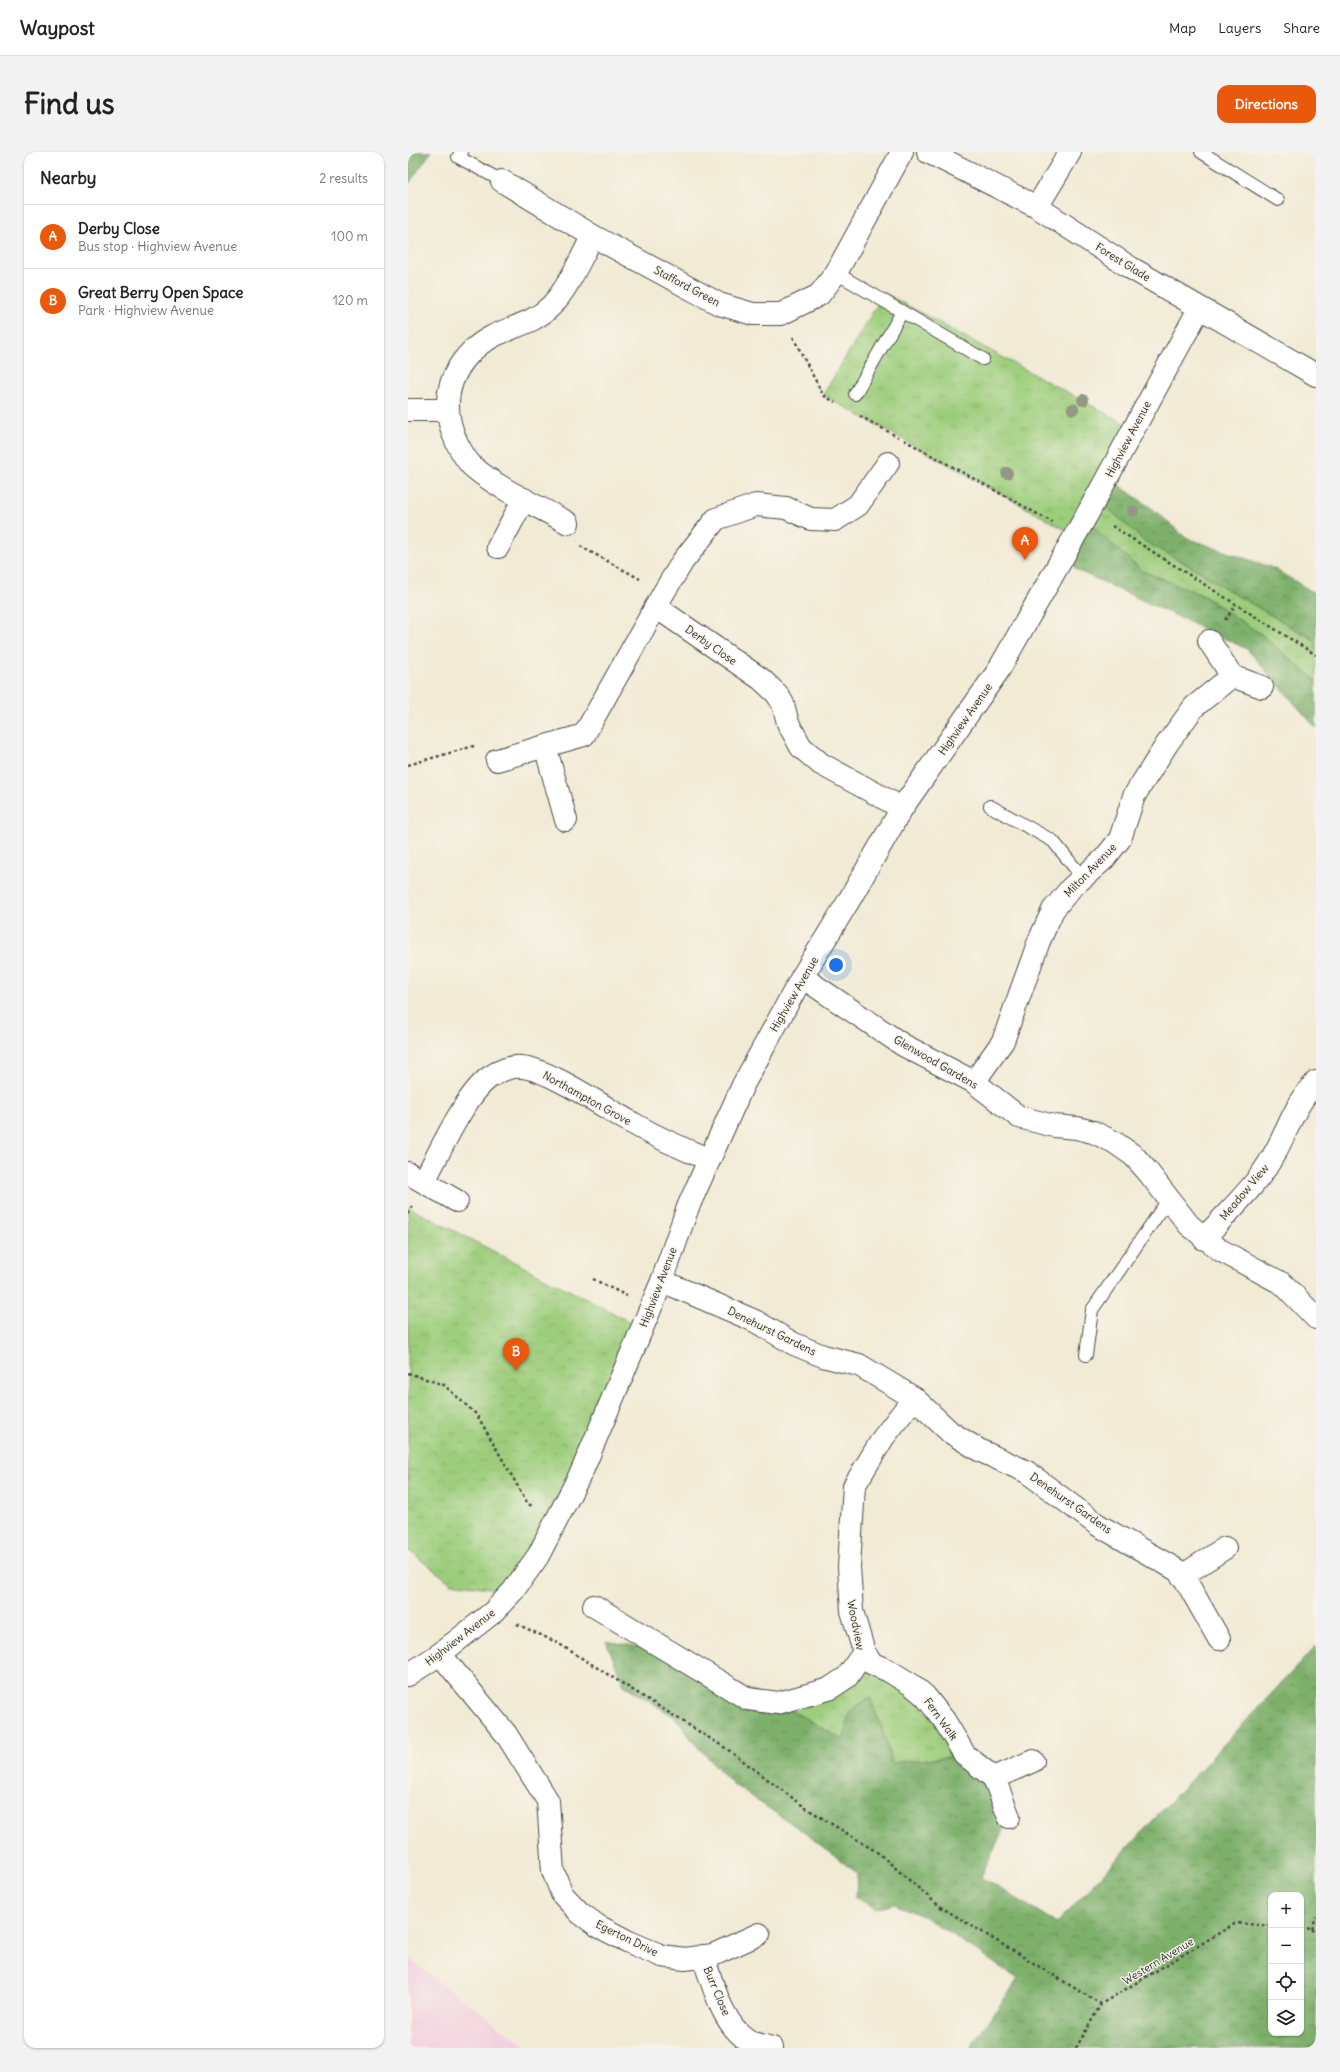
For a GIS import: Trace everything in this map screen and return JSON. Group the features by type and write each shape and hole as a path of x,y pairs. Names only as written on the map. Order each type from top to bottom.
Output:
{"street":[{"name":"Stafford Green","path":"502,181 592,236 719,304 753,314 781,314 819,295 836,273 902,152"},
{"name":"Forest Glade","path":"928,152 1038,207 1131,268 1316,375"},
{"path":"1038,207 1070,152"},
{"path":"568,523 501,486 472,466 460,451 450,427 446,404 451,384 459,366 474,349 489,338 507,329 520,326 537,319 553,305 565,287 592,236"},
{"name":"Highview Avenue","path":"408,1675 440,1654 492,1613 512,1591 538,1556 582,1471 662,1281 688,1207 708,1159 743,1085 802,977 848,902 902,808 998,671 1089,511 1198,308"},
{"path":"408,410 447,410"},
{"path":"497,760 584,735 683,561 716,519 756,505 786,508 811,519 836,520 858,505 888,463"},
{"path":"498,547 524,499"},
{"name":"Derby Close","path":"660,600 761,679 777,694 783,704 788,723 801,747 821,764 902,808"},
{"path":"1208,641 1232,676 1262,687"},
{"name":"Milton Avenue","path":"974,1082 1002,1041 1039,941 1053,910 1071,888 1104,859 1120,838 1134,796 1167,744 1194,707 1232,676"},
{"path":"545,746 566,820"},
{"name":"Glenwood Gardens","path":"802,977 904,1044 974,1082 1019,1117 1054,1126 1077,1128 1093,1132 1114,1142 1134,1156 1189,1225 1220,1250 1283,1284 1316,1318"},
{"name":"Northampton Grove","path":"456,1201 416,1177 474,1090 490,1076 509,1068 521,1067 538,1070 674,1145 708,1159"},
{"name":"Meadow View","path":"1204,1238 1260,1176 1274,1156 1299,1103 1316,1082"},
{"name":"Denehurst Gardens","path":"662,1281 755,1321 794,1344 823,1356 859,1365 914,1398 933,1417 956,1435 979,1450 1027,1472 1098,1525 1177,1570 1219,1639"},
{"name":"Woodview","path":"594,1606 748,1700 778,1703 829,1690 847,1677 864,1652 852,1611 849,1567 854,1486 883,1438 914,1398"},
{"path":"1182,1576 1225,1548"},
{"name":"Fern Walk","path":"864,1652 870,1663 889,1671 912,1685 925,1696 944,1720 965,1755 994,1778"},
{"name":"Egerton Drive","path":"440,1654 506,1734 548,1801 552,1871 562,1894 580,1913 598,1926 629,1942 662,1956 685,1960 713,1955 759,1934"},
{"path":"1009,1817 994,1778 1034,1761"},
{"name":"Burr Close","path":"703,1956 718,1999 735,2030 748,2040 772,2048"}],"lane":[{"path":"462,152 458,157 502,181"},
{"path":"1201,152 1278,200"},
{"path":"836,273 983,359"},
{"path":"855,394 902,312"},
{"path":"990,806 1053,841 1083,878"},
{"path":"1086,1354 1092,1310 1168,1200"}],"path":[{"path":"781,314 823,395 837,403"},
{"path":"858,415 1075,535"},
{"path":"1089,511 1316,655"},
{"path":"568,523 581,548 660,600"},
{"path":"408,765 478,745 497,760"},
{"path":"594,1279 651,1308"},
{"path":"408,1373 444,1385 477,1416 528,1504 545,1514 560,1514"},
{"path":"492,1613 556,1642 727,1750 806,1808 877,1852 939,1906 1101,2004"},
{"path":"1312,1929 1316,1917"},
{"name":"Western Avenue","path":"1076,2048 1101,2004 1236,1923 1268,1926"},
{"path":"1304,1928 1312,1929 1316,1934"}],"shaded area":[{"path":"408,1958 528,2048 408,2048"}],"green space":[{"path":"408,152 431,152 408,185"},
{"path":"884,293 1133,428 1096,497 1144,541 1199,571 1236,595 1316,641 1316,681 1262,635 1202,595 1142,571 1084,519 1075,535 823,395"},
{"path":"1120,486 1154,510 1186,538 1273,568 1316,594 1316,641 1236,595 1199,571 1144,541 1096,497 1101,489"},
{"path":"1084,519 1142,571 1202,595 1262,635 1316,681 1316,728 1247,649 1077,570 1065,554"},
{"path":"408,1207 642,1328 513,1591 451,1583 408,1550"},
{"path":"606,1641 667,1652 778,1703 843,1740 850,1711 870,1697 879,1720 892,1763 965,1755 1009,1817 981,1877 1057,1923 1316,1646 1316,2048 970,2048 1018,1979 927,1918 895,1904 876,1909 856,1897 857,1873 801,1830 734,1785 695,1744 675,1717 624,1685"},
{"path":"864,1652 889,1671 965,1755 892,1763 879,1720 850,1711 844,1740 778,1703 801,1696"}],"place":[{"name":"Derby Close","path":"1025,560"},
{"name":"Great Berry Open Space","path":"516,1371"}]}
